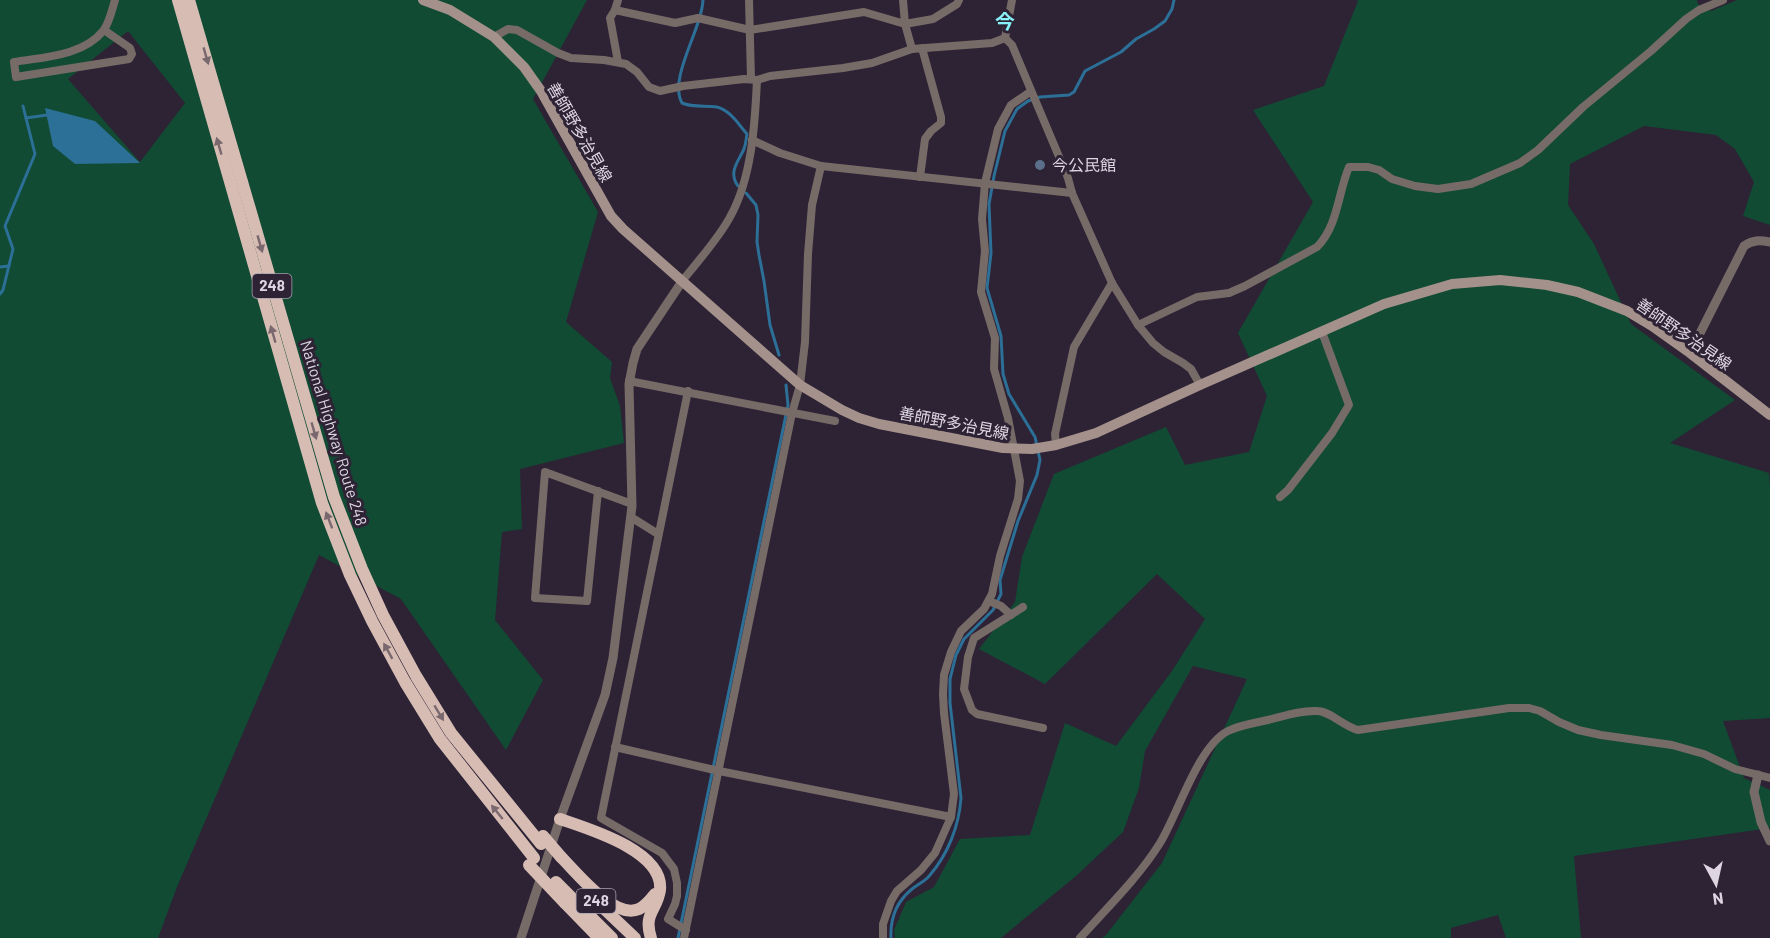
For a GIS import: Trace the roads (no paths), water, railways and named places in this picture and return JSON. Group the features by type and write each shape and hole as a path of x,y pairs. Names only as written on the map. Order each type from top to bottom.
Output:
{"highway":[{"path":"172,0 196,66"},
{"name":"National Highway Route 248","path":"178,0 322,503 350,575 378,631 440,740 524,846 532,862"},
{"name":"National Highway Route 248","path":"189,0 334,497 383,615 416,675 458,742 559,860 635,938"},
{"path":"560,819 596,831 633,850 650,863 659,879 660,888 658,900 648,919 651,938"},
{"path":"559,860 608,904 626,911 637,910 645,905 660,888"},
{"path":"532,862 565,903 600,938"},
{"name":"248","path":"532,862 556,882 612,938"}],"main road":[{"name":"善師野多治見線","path":"423,0 450,10 494,37 524,67 541,91 611,216 623,229 800,385 842,410 879,424 1013,449 1056,445 1096,433 1384,304 1452,284 1500,280 1547,285 1578,292 1627,311 1690,353 1770,415"}],"street":[{"path":"104,30 130,48 132,54 129,59 16,77 14,62 66,53 93,41 104,30 115,0"},
{"path":"618,0 610,18 618,62"},
{"path":"521,938 560,819 605,695 613,657 631,519 629,381 637,349 683,280 729,218 738,201 756,116 749,49 749,0"},
{"path":"903,0 905,24 912,49"},
{"path":"615,10 675,23 698,18 750,30 864,12 905,24 933,19 957,4 959,0"},
{"path":"1005,38 1012,0"},
{"path":"1138,325 1197,297 1228,293 1245,286 1317,247 1324,240 1335,214 1349,167 1368,167 1415,186 1438,189 1471,184 1520,163 1538,150 1686,19 1699,10 1723,0"},
{"path":"494,37 508,28 517,30 571,58 626,64 637,72 649,87 660,91 872,63 912,49 992,43 1005,38"},
{"path":"1005,38 1011,45 1112,283 1138,325 1153,343 1191,369 1200,385"},
{"path":"920,177 925,139 941,123 922,48"},
{"path":"883,938 882,924 891,901 897,891 921,870 935,853 951,817 954,794 943,694 944,675 951,652 963,628 990,601 1000,556 1018,499 1020,481 1008,418 994,369 994,338 981,292 985,251 982,219 986,183 998,129 1011,105 1030,92"},
{"path":"752,140 780,153 821,166 1072,193"},
{"path":"685,934 792,413 800,385 805,342 812,205 821,166"},
{"path":"1690,353 1744,246 1758,240 1770,242"},
{"path":"1056,445 1055,434 1074,347 1112,283"},
{"path":"1280,497 1332,434 1349,405 1322,332"},
{"path":"629,381 835,421"},
{"path":"685,934 676,923 668,919 677,896 674,869 662,853 600,818 688,391"},
{"path":"598,491 587,601 535,598 546,472 598,491 632,504"},
{"path":"631,519 658,534"},
{"path":"990,601 1001,606 1011,615"},
{"path":"1023,608 974,638 968,657 964,689 972,710 977,714 1043,728"},
{"path":"963,628 974,638"},
{"path":"1080,938 1136,875 1160,844 1203,757 1213,742 1228,731 1304,711 1321,711 1347,727 1358,730 1509,708 1529,708 1578,730 1672,745 1704,754 1735,769 1770,778"},
{"path":"615,747 719,771 951,817"},
{"path":"1758,775 1754,792 1761,822 1770,841"}],"water":[{"path":"45,108 95,121 140,163 75,164 53,146"}],"waterway":[{"path":"703,0 682,67 679,93 682,103 717,107 726,111 747,134 745,147 734,172 738,186"},
{"path":"891,938 893,917 898,905 906,894 926,879 936,867 955,829 961,798 950,703 950,679 956,655 964,639 993,610 1001,594 1000,580 1018,521 1037,475 1040,460 1035,437 1009,394 1003,374 1001,336 987,288 991,253 989,204 1005,131 1017,109 1028,101 1040,97 1069,95 1074,92 1085,71 1121,52 1136,39 1165,21 1174,0"},
{"path":"0,294 13,249 5,226 35,154 23,106"},
{"path":"26,118 47,115"},
{"path":"746,193 756,205 757,242 770,325 779,355"},
{"path":"0,267 9,266"},
{"path":"678,938 788,405 786,385"}],"place":[{"name":"今公民館","path":"1040,165"}],"district":[{"name":"今","path":"1005,22"}]}
